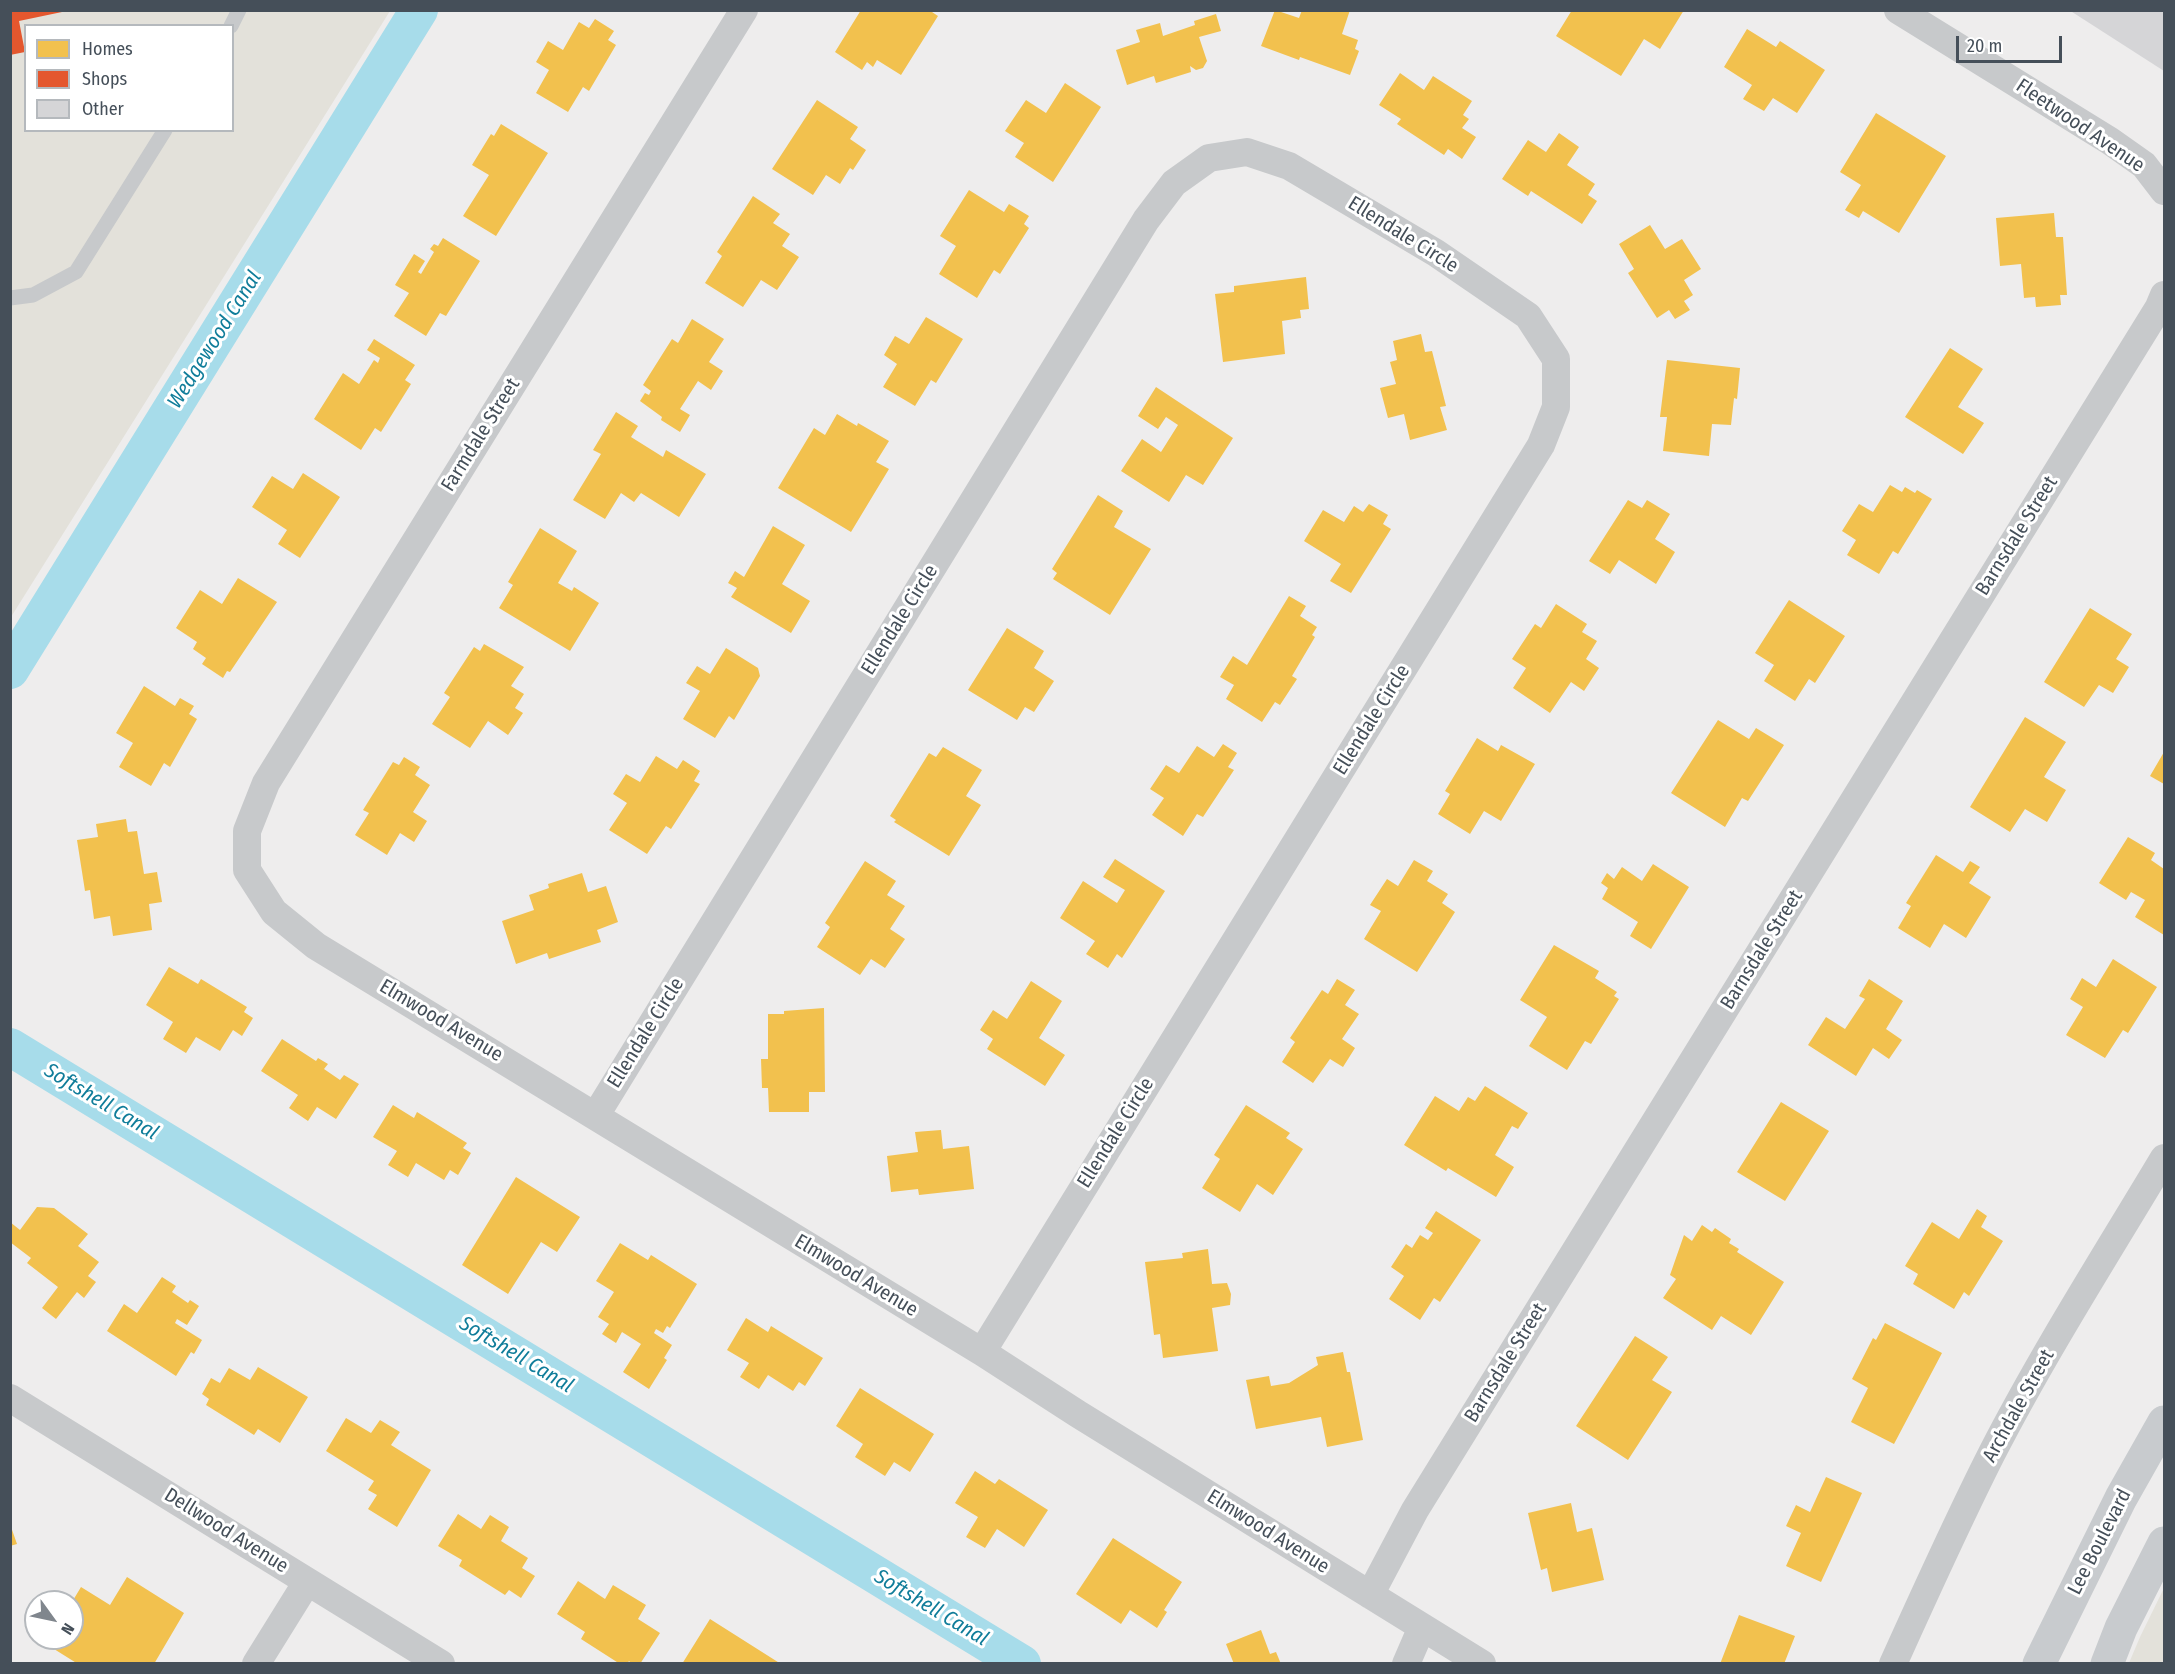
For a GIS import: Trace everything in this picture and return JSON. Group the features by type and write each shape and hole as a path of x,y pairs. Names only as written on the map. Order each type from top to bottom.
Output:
{"main road":[{"name":"Lee Boulevard","path":"2039,1664 2116,1509 2164,1422"},
{"path":"2107,1664 2121,1628 2164,1543"}],"street":[{"name":"Farmdale Street","path":"247,870 246,831 266,783 744,10"},
{"name":"Fleetwood Avenue","path":"1915,15 2144,165 2164,191"},
{"name":"Ellendale Circle","path":"596,1115 1146,220 1174,183 1209,158 1246,152 1289,166 1436,253 1528,316 1556,359 1556,407 1540,445 982,1353"},
{"name":"Barnsdale Street","path":"1370,1595 1415,1510 2163,304"},
{"name":"Elmwood Avenue","path":"247,870 274,912 316,945 982,1353 1482,1664"},
{"name":"Archdale Street","path":"1893,1664 1993,1452 2065,1322 2164,1158"},
{"name":"Dellwood Avenue","path":"10,1398 441,1664"},
{"path":"256,1664 307,1582"},
{"path":"1406,1664 1422,1627"}],"lane":[{"path":"232,24 239,10"},
{"path":"10,298 33,295 76,272 164,132"}],"shaded area":[{"path":"11,11 390,11 11,617"},
{"path":"411,11 427,11 156,446 143,440"},
{"path":"2164,1588 2164,1663 2129,1663 2140,1637"}],"building: Homes":[{"path":"861,10 929,10 938,16 901,75 877,60 873,67 867,62 862,70 835,52"},
{"path":"1275,10 1299,18 1302,10 1350,10 1342,34 1358,40 1355,49 1359,51 1350,75 1261,46"},
{"path":"1572,10 1684,10 1660,49 1644,39 1621,76 1556,36"},
{"path":"1216,14 1221,31 1199,37 1207,61 1203,68 1196,70 1190,66 1191,72 1156,83 1154,76 1127,85 1116,50 1140,42 1136,30 1160,23 1163,36 1195,25 1194,21"},
{"path":"595,19 614,31 608,40 616,45 589,91 583,87 568,112 536,93 549,70 536,62 548,41 563,50 579,22 589,28"},
{"path":"1747,29 1776,47 1780,41 1825,70 1797,113 1773,98 1764,111 1743,99 1752,85 1724,67"},
{"path":"1400,73 1424,90 1433,76 1472,101 1463,115 1469,119 1462,128 1476,137 1462,159 1448,149 1444,155 1397,124 1401,119 1379,105"},
{"path":"1065,83 1101,107 1053,182 1015,157 1024,143 1005,131 1026,100 1046,113"},
{"path":"817,100 858,127 850,139 866,150 853,170 850,168 840,184 826,175 813,195 772,169"},
{"path":"1876,113 1946,156 1899,233 1863,211 1859,218 1845,210 1861,185 1840,172"},
{"path":"501,124 548,153 496,236 463,216 489,175 472,165 491,134 494,136"},
{"path":"1559,133 1579,147 1567,165 1595,184 1588,195 1597,201 1582,224 1531,191 1528,196 1502,179 1528,140 1546,152"},
{"path":"969,190 1004,212 1009,204 1029,216 1024,224 1029,228 1000,274 994,270 977,298 939,274 956,246 940,236"},
{"path":"753,196 780,214 773,223 790,234 782,246 799,257 777,290 761,280 743,307 705,283 722,256 717,252"},
{"path":"2054,213 2056,237 2063,237 2067,295 2060,295 2061,305 2036,307 2035,297 2024,298 2021,264 2000,266 1996,218"},
{"path":"1650,225 1665,249 1682,239 1701,269 1684,280 1693,295 1684,301 1690,310 1675,319 1669,310 1657,318 1628,273 1634,269 1619,244"},
{"path":"443,238 480,261 446,316 440,313 426,336 394,316 409,293 395,285 414,254 425,261 418,272 421,274 434,252 430,249 434,244 438,246"},
{"path":"1306,277 1309,309 1300,310 1301,318 1282,321 1285,354 1223,362 1215,294 1234,292 1234,286"},
{"path":"926,317 963,339 936,383 931,380 915,406 883,387 897,364 884,355 895,336 909,344"},
{"path":"692,319 724,339 709,362 723,371 711,390 698,381 680,409 690,415 680,432 661,420 662,417 640,401 645,393 649,395 651,391 643,385 672,339 678,343"},
{"path":"1421,334 1425,352 1432,351 1446,406 1440,407 1447,430 1410,440 1404,414 1388,418 1380,388 1396,384 1390,362 1397,360 1393,341"},
{"path":"374,339 415,365 405,380 411,384 381,432 375,428 361,450 314,419 343,373 359,384 374,360 378,363 380,358 367,350"},
{"path":"1950,348 1983,369 1958,407 1984,423 1963,454 1905,417"},
{"path":"1667,360 1740,368 1737,399 1734,398 1731,425 1712,424 1709,456 1663,451 1667,417 1660,417"},
{"path":"1156,387 1233,438 1203,485 1186,475 1169,502 1121,471 1142,439 1161,452 1178,425 1166,417 1158,429 1138,416"},
{"path":"616,412 638,426 631,437 663,457 666,450 706,474 679,517 641,493 634,502 621,493 605,519 573,500 601,454 593,450"},
{"path":"837,414 889,441 876,462 889,469 851,532 778,488 814,428 825,435"},
{"path":"303,473 340,497 300,558 278,544 287,530 252,507 272,476 293,489"},
{"path":"1890,485 1902,492 1905,487 1915,493 1917,490 1932,499 1898,554 1893,551 1879,574 1847,555 1856,540 1842,531 1859,504 1873,512"},
{"path":"1098,495 1123,511 1114,527 1151,549 1110,615 1053,579 1057,573 1052,569"},
{"path":"1628,500 1642,508 1647,500 1670,514 1655,539 1675,552 1656,584 1619,560 1610,574 1589,561"},
{"path":"1369,504 1388,515 1383,524 1391,529 1351,593 1330,581 1341,564 1304,541 1323,510 1344,522 1354,506 1363,512"},
{"path":"773,526 805,545 782,584 810,601 791,633 731,597 737,588 728,583 735,571 744,577"},
{"path":"540,528 577,551 558,583 572,591 574,587 599,603 570,651 499,608 513,585 508,582"},
{"path":"238,578 277,602 230,672 227,671 223,678 202,664 206,658 193,649 197,642 176,628 200,590 222,604"},
{"path":"1289,596 1306,606 1300,616 1317,627 1312,635 1315,637 1292,676 1297,679 1280,705 1275,702 1262,722 1226,699 1234,685 1220,677 1233,656 1247,665"},
{"path":"1789,600 1845,636 1815,683 1809,679 1795,701 1764,681 1774,665 1755,653"},
{"path":"1556,604 1587,624 1582,632 1597,641 1586,659 1599,668 1584,691 1571,682 1550,713 1513,688 1526,668 1512,659 1535,624 1541,628"},
{"path":"2090,608 2132,634 2116,659 2129,667 2113,693 2099,685 2084,707 2044,682"},
{"path":"1007,628 1044,651 1034,668 1054,681 1034,712 1025,707 1017,720 968,690"},
{"path":"484,644 524,667 511,686 524,694 515,708 523,713 508,735 488,721 470,748 432,724 450,697 444,693 474,647 480,651"},
{"path":"726,648 758,668 760,676 734,720 729,716 715,738 683,719 700,691 686,683 697,666 710,674"},
{"path":"144,686 175,706 180,698 194,706 189,714 197,719 170,767 164,763 151,786 119,767 133,743 116,733"},
{"path":"2025,717 2066,742 2044,777 2066,790 2047,822 2025,809 2010,832 1970,807"},
{"path":"1718,720 1749,739 1756,728 1784,745 1748,801 1742,798 1725,827 1671,793"},
{"path":"1477,738 1498,751 1501,745 1535,764 1501,821 1484,811 1470,834 1438,814 1450,794 1445,791"},
{"path":"1223,744 1237,753 1228,767 1234,770 1203,817 1197,814 1183,836 1152,815 1164,798 1150,789 1166,765 1179,773 1197,746 1214,757"},
{"path":"943,747 982,770 966,796 981,805 949,856 894,822 896,820 890,816 929,753 936,757"},
{"path":"2164,752 2164,784 2150,776"},
{"path":"656,756 677,769 683,760 700,771 694,781 700,784 671,829 666,826 647,854 609,830 627,803 613,794 626,774 640,782"},
{"path":"404,757 420,767 415,775 430,785 413,812 427,821 414,842 400,833 387,855 355,835 369,813 363,810 393,762 399,765"},
{"path":"126,819 128,832 137,831 144,874 157,872 162,902 149,904 152,930 113,936 110,916 94,919 90,890 85,891 77,840 98,837 96,824"},
{"path":"2128,837 2155,853 2151,860 2164,869 2164,935 2135,917 2145,900 2131,892 2126,900 2099,883"},
{"path":"1936,855 1963,872 1970,861 1980,867 1969,883 1991,897 1966,938 1944,924 1930,948 1898,928 1911,906 1906,903"},
{"path":"1115,859 1165,891 1122,958 1117,954 1108,968 1086,954 1095,941 1060,918 1083,881 1117,903 1125,890 1103,877"},
{"path":"1414,860 1433,871 1427,881 1448,894 1442,903 1455,912 1417,972 1364,939 1381,911 1370,905 1387,879 1398,886"},
{"path":"865,861 896,881 887,895 905,906 890,929 905,939 885,968 871,959 860,975 817,947 830,927 825,923"},
{"path":"1653,864 1689,887 1651,949 1630,936 1638,922 1602,899 1608,888 1601,883 1607,873 1614,879 1622,867 1642,881"},
{"path":"582,873 588,892 606,886 618,922 597,930 601,942 549,959 547,953 516,964 502,921 534,910 529,895 549,888 548,884"},
{"path":"1554,945 1599,971 1595,978 1617,992 1614,996 1619,999 1591,1044 1585,1041 1567,1070 1529,1046 1547,1017 1520,1000"},
{"path":"2113,959 2157,987 2128,1033 2123,1030 2105,1058 2066,1035 2083,1007 2070,999 2082,978 2096,987"},
{"path":"169,967 198,984 201,979 247,1007 244,1012 253,1018 242,1036 233,1030 220,1051 196,1037 186,1053 163,1039 173,1022 146,1005"},
{"path":"1337,979 1355,990 1345,1005 1359,1014 1342,1039 1355,1048 1343,1067 1330,1059 1313,1083 1282,1062 1295,1042 1290,1038 1322,990 1328,994"},
{"path":"1869,979 1903,1001 1886,1029 1902,1040 1889,1059 1873,1048 1856,1076 1808,1045 1826,1017 1845,1029 1865,999 1859,996"},
{"path":"1031,981 1062,1001 1039,1038 1065,1055 1045,1086 987,1049 993,1039 980,1030 993,1010 1007,1019"},
{"path":"824,1008 825,1092 809,1092 809,1112 769,1112 768,1088 762,1088 761,1059 768,1059 768,1014"},
{"path":"282,1039 316,1061 318,1058 328,1064 324,1069 340,1080 344,1075 359,1084 336,1119 317,1107 308,1121 289,1108 298,1095 261,1071"},
{"path":"1485,1086 1528,1113 1518,1129 1512,1126 1495,1155 1514,1167 1496,1197 1448,1168 1446,1171 1404,1145 1435,1096 1459,1111 1468,1097 1475,1101"},
{"path":"1781,1102 1829,1131 1785,1201 1737,1172"},
{"path":"393,1105 414,1118 417,1112 467,1143 463,1148 471,1153 458,1175 450,1170 444,1180 416,1163 408,1177 388,1165 397,1151 373,1137"},
{"path":"1246,1105 1290,1133 1286,1138 1303,1149 1273,1195 1257,1184 1240,1212 1202,1188 1220,1159 1214,1155"},
{"path":"941,1130 943,1149 969,1146 974,1189 919,1195 918,1189 891,1192 887,1156 918,1152 915,1132"},
{"path":"516,1177 580,1217 557,1252 541,1242 508,1294 462,1265"},
{"path":"37,1207 54,1208 88,1234 78,1246 99,1262 88,1276 96,1282 84,1298 77,1292 56,1319 42,1308 58,1287 27,1263 31,1258 10,1242 10,1222 20,1230"},
{"path":"1977,1209 1987,1216 1981,1227 2003,1241 1969,1296 1964,1292 1954,1309 1913,1284 1918,1274 1905,1266 1932,1222 1959,1239"},
{"path":"1436,1211 1481,1240 1440,1302 1434,1298 1420,1320 1389,1299 1404,1276 1391,1267 1406,1244 1412,1248 1420,1235 1428,1240 1433,1233 1425,1228"},
{"path":"1702,1225 1712,1232 1715,1228 1731,1239 1729,1243 1739,1249 1737,1252 1784,1282 1751,1335 1721,1316 1712,1330 1663,1298 1676,1279 1670,1275 1684,1235 1692,1241"},
{"path":"620,1243 648,1260 651,1255 697,1284 670,1328 667,1326 663,1333 656,1329 654,1333 672,1345 664,1358 667,1360 649,1389 623,1372 641,1344 622,1332 616,1343 602,1334 609,1324 598,1317 614,1292 596,1281"},
{"path":"1208,1249 1212,1284 1227,1283 1231,1294 1230,1305 1212,1308 1218,1351 1163,1358 1160,1334 1154,1335 1145,1262 1183,1258 1182,1253"},
{"path":"162,1277 176,1286 172,1292 188,1303 190,1300 199,1306 187,1325 177,1319 175,1323 202,1340 194,1354 191,1352 176,1376 107,1331 124,1304 137,1313"},
{"path":"746,1318 768,1332 771,1326 823,1358 805,1386 799,1382 793,1391 768,1375 759,1389 740,1377 749,1363 727,1350"},
{"path":"1885,1323 1942,1353 1894,1444 1851,1422 1868,1388 1852,1379 1873,1338 1876,1340"},
{"path":"1635,1336 1668,1357 1652,1380 1672,1392 1628,1460 1576,1426"},
{"path":"1343,1352 1347,1372 1350,1372 1363,1440 1327,1447 1321,1417 1256,1429 1246,1380 1269,1376 1271,1386 1289,1383 1318,1365 1316,1357"},
{"path":"258,1367 308,1397 280,1443 258,1429 254,1435 206,1405 209,1399 202,1394 211,1378 220,1383 229,1368 250,1380"},
{"path":"860,1388 934,1434 910,1472 894,1462 885,1476 855,1457 863,1444 836,1426"},
{"path":"346,1418 371,1433 380,1420 400,1432 391,1445 431,1470 397,1527 368,1509 377,1495 368,1490 374,1481 326,1451"},
{"path":"975,1471 995,1484 999,1479 1048,1510 1024,1547 997,1529 985,1548 966,1537 978,1517 955,1503"},
{"path":"1826,1477 1862,1493 1821,1582 1786,1566 1801,1533 1786,1526 1796,1505 1810,1512"},
{"path":"1571,1503 1577,1532 1592,1528 1604,1580 1552,1592 1547,1568 1541,1570 1528,1513"},
{"path":"458,1514 481,1529 490,1515 509,1527 501,1541 528,1558 522,1568 535,1576 521,1598 509,1590 505,1595 459,1566 462,1560 438,1546"},
{"path":"10,1524 17,1544 10,1546"},
{"path":"1113,1538 1182,1582 1164,1610 1167,1612 1157,1628 1130,1610 1121,1624 1076,1594"},
{"path":"127,1577 184,1613 154,1664 78,1664 56,1650 84,1650 84,1590 79,1590 81,1587 110,1605"},
{"path":"578,1581 605,1599 613,1585 646,1605 638,1619 660,1633 640,1664 632,1664 629,1661 627,1664 620,1664 581,1639 585,1632 557,1614"},
{"path":"1739,1615 1795,1636 1784,1664 1720,1664"},
{"path":"710,1619 781,1664 682,1664"},
{"path":"1261,1630 1270,1654 1276,1652 1281,1664 1234,1664 1226,1644"}],"building: Shops":[{"path":"10,10 62,10 62,12 19,21 24,52 10,55"}],"building: Other":[{"path":"2069,10 2164,10 2164,71"}],"waterway":[{"name":"Wedgewood Canal","path":"10,670 419,10"},
{"name":"Softshell Canal","path":"10,1047 1022,1664"}]}
